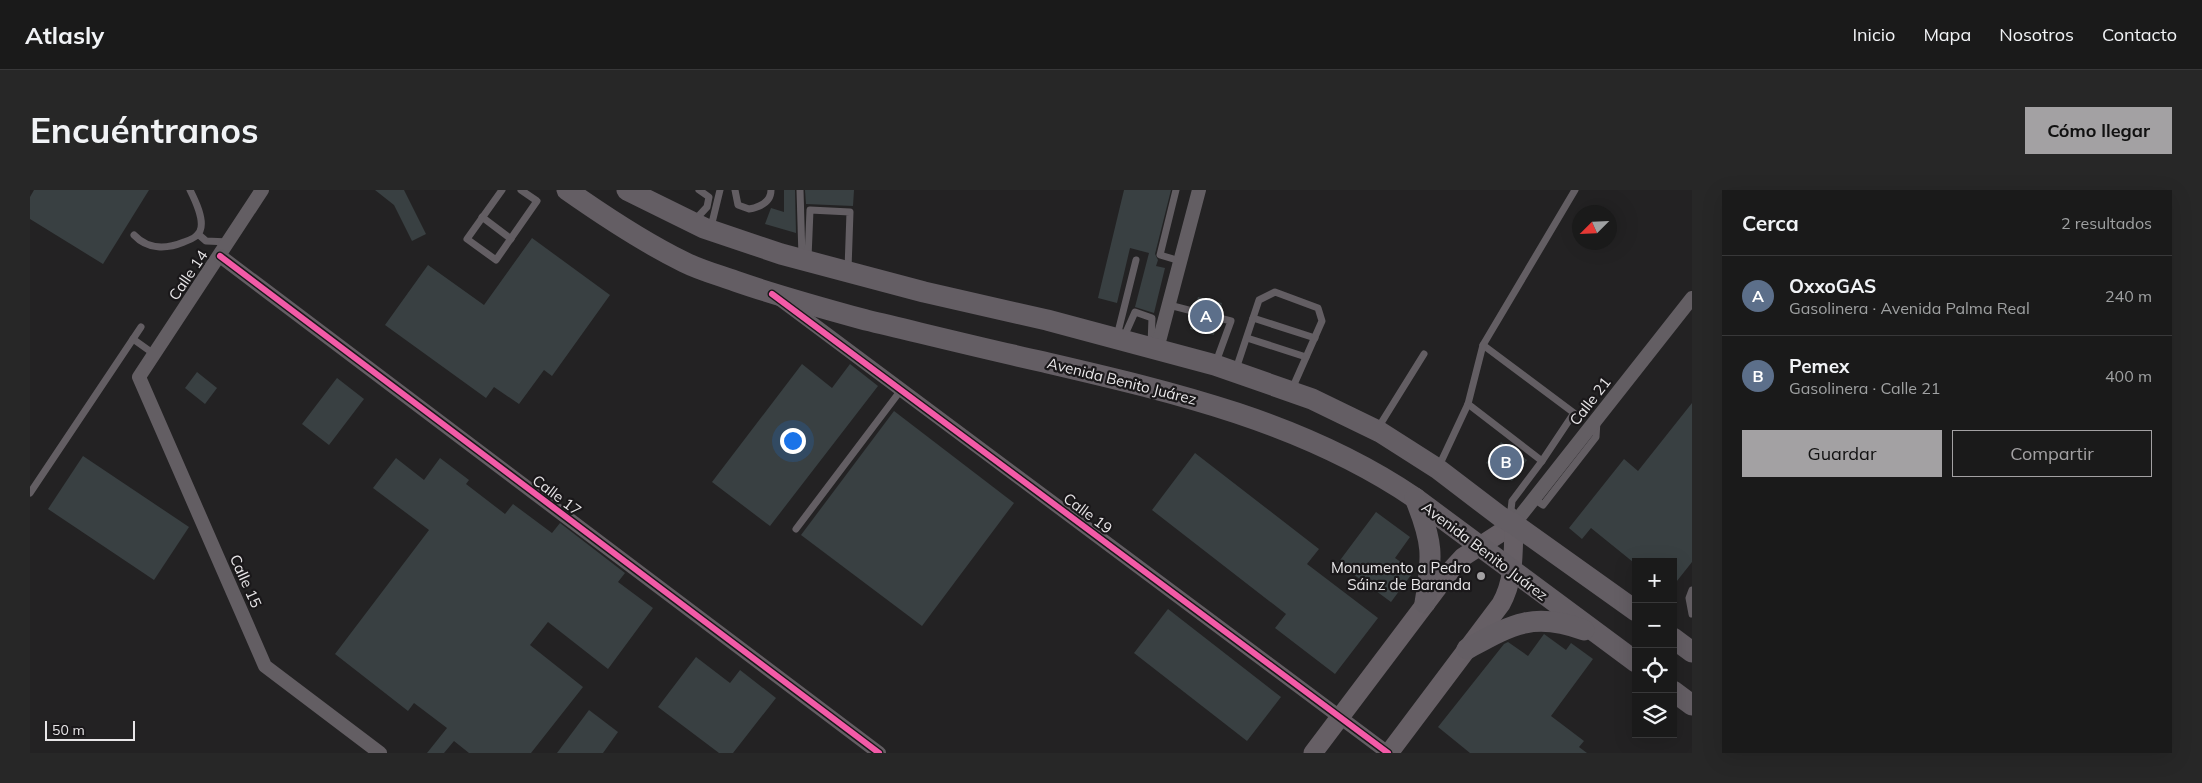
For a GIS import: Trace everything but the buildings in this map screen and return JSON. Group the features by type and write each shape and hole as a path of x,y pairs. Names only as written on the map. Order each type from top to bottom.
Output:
{"main road":[{"name":"Avenida Benito Juárez","path":"567,190 638,236 685,262 772,294 970,346 1128,381 1210,403 1269,423 1319,444 1390,481 1632,659"},
{"path":"627,190 701,227 805,261 1236,370 1312,399 1376,430 1438,469 1501,517 1517,521 1632,608"},
{"path":"1414,498 1427,526 1431,548 1430,573 1425,603"},
{"path":"1467,649 1503,629 1526,621 1552,621 1605,638"},
{"path":"1677,641 1692,652"},
{"path":"1676,693 1692,705"}],"street":[{"name":"Calle 14","path":"139,377 262,190"},
{"path":"1154,348 1169,306 1199,190"},
{"name":"Calle 17","path":"220,256 879,753"},
{"name":"Calle 19","path":"772,294 1389,753"},
{"name":"Calle 21","path":"1517,521 1692,298"},
{"name":"Calle 15","path":"139,377 265,666 380,753"},
{"path":"1313,753 1425,603 1463,557 1517,521"},
{"path":"1389,753 1508,591 1513,572 1517,521"}],"lane":[{"path":"134,235 146,243 168,248 189,241 198,234 201,223 190,190"},
{"path":"502,190 467,239 496,260 537,201 521,190"},
{"path":"699,190 708,194 709,199 701,227"},
{"path":"701,227 720,190"},
{"path":"735,190 738,205 749,209 767,201 771,196 771,190"},
{"path":"800,190 805,261"},
{"path":"1176,190 1160,256 1180,260"},
{"path":"1438,469 1468,404 1483,346 1575,190"},
{"path":"805,261 810,210 850,212 848,272"},
{"path":"482,218 511,239"},
{"path":"198,234 206,241 229,242"},
{"path":"1119,339 1136,260"},
{"path":"1236,370 1259,300 1275,292 1318,308 1322,321 1291,391"},
{"path":"1169,306 1231,321 1215,365"},
{"path":"1119,339 1135,312 1152,318 1154,348"},
{"path":"1253,318 1315,338"},
{"path":"30,493 140,327"},
{"path":"133,338 154,354"},
{"path":"1247,338 1306,357"},
{"path":"1483,346 1574,413 1512,501 1511,510 1517,521"},
{"path":"1376,430 1424,354"},
{"path":"796,529 901,390"},
{"path":"1468,404 1542,460"},
{"path":"1692,590 1689,598 1692,614"}],"cycle path":[{"path":"220,256 879,753"},
{"path":"772,294 1388,753"}],"place":[{"name":"OxxoGAS","path":"1206,316"},
{"name":"Pemex","path":"1506,462"},
{"name":"Monumento a Pedro Sáinz de Baranda","path":"1481,576"}]}
